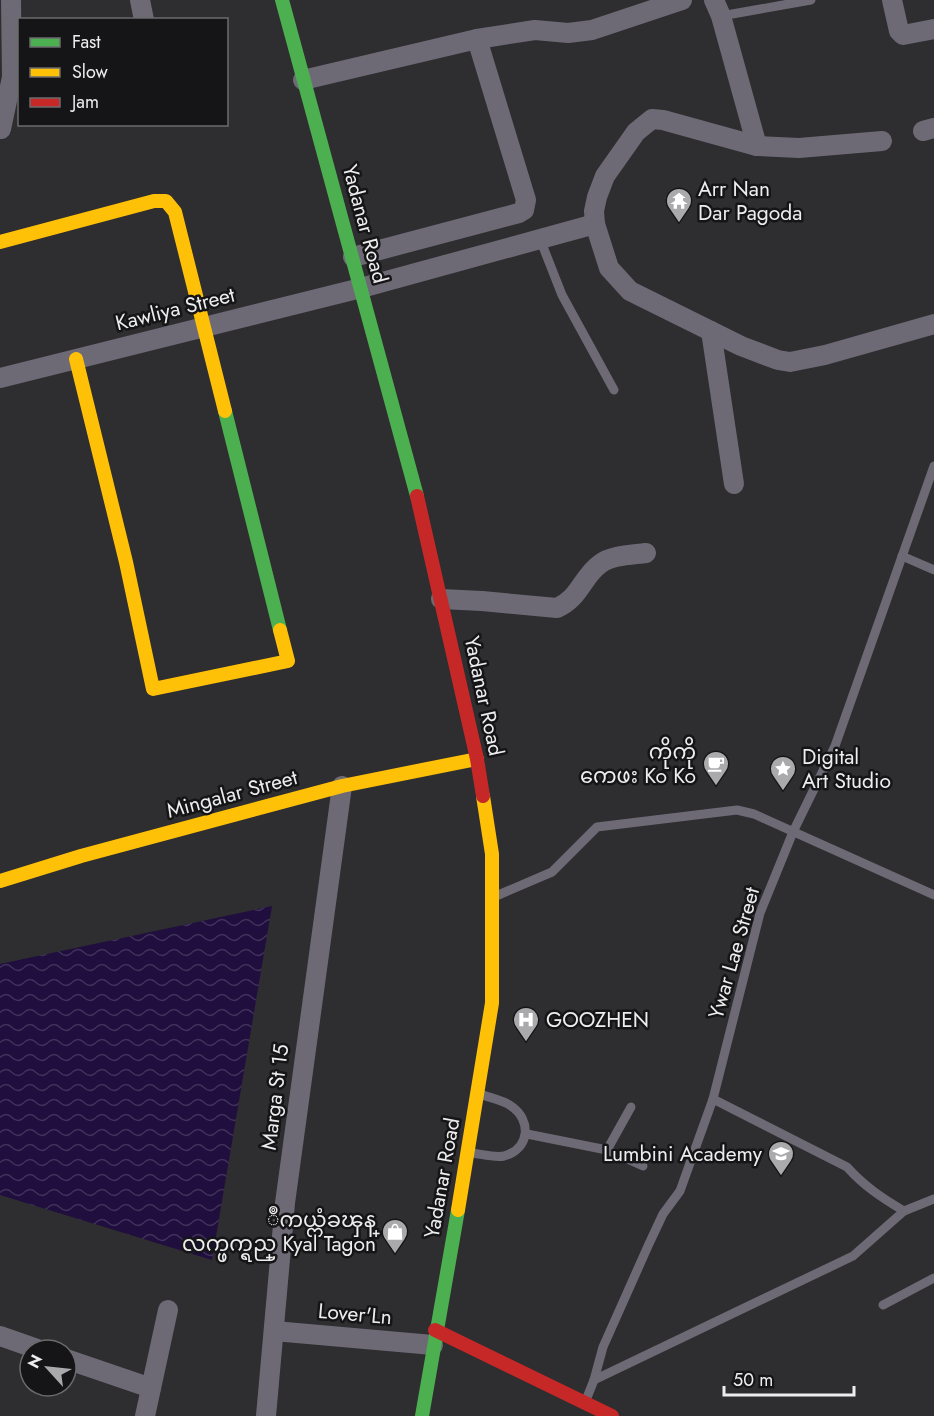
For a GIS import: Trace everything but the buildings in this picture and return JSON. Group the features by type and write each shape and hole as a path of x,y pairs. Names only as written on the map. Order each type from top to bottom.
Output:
{"street":[{"path":"1,129 16,76 11,0"},
{"path":"140,0 144,18"},
{"name":"Yadanar Road","path":"282,0 420,506 477,759 492,854 492,1002 469,1152 434,1337 422,1416"},
{"path":"303,80 477,39 535,30 568,33 592,30 682,0"},
{"path":"892,0 903,36 934,29"},
{"path":"717,8 757,146"},
{"path":"353,257 524,210 526,200 477,39"},
{"path":"882,141 799,148 757,146 652,119 636,132 605,176 594,211 595,224 609,268 630,291 711,331 778,360 790,362 825,355 934,324"},
{"path":"0,242 154,201 166,201 175,212 288,660 153,689 126,562 76,358"},
{"name":"Kawliya Street","path":"0,378 361,288 595,224"},
{"path":"711,331 734,484"},
{"path":"441,599 482,600 557,608 567,604 600,564 614,558 646,553"},
{"name":"Mingalar Street","path":"0,881 81,856 342,786 477,759"},
{"name":"Marga St 15","path":"266,1416 285,1203 342,786"},
{"path":"145,1416 168,1310"},
{"name":"Lover'Ln","path":"274,1332 434,1337"},
{"path":"0,1336 18,1342"},
{"path":"434,1337 585,1402 612,1416"},
{"path":"78,1363 151,1388"}],"lane":[{"path":"717,8 811,0"},
{"path":"540,239 562,295 614,390"},
{"name":"Ywar Lae Street","path":"585,1402 603,1347 663,1214 680,1191 714,1099 760,914 793,832 835,746 934,466"},
{"path":"902,556 934,570"},
{"path":"493,898 552,872 597,827 737,810 754,813 934,895"},
{"path":"469,1152 503,1157 519,1149 527,1134 524,1119 511,1106 478,1094"},
{"path":"714,1099 847,1167 862,1184 904,1211"},
{"path":"607,1150 631,1107"},
{"path":"527,1134 607,1150 643,1166"},
{"path":"594,1380 852,1256 904,1211 934,1199"},
{"path":"883,1305 934,1278"}],"water":[{"path":"272,906 212,1260 0,1195 0,964"}],"traffic: fast":[{"path":"282,0 417,496"},
{"path":"225,411 280,630"},
{"path":"422,1416 458,1210"}],"traffic: slow":[{"path":"0,242 154,201 166,201 175,212 225,411"},
{"path":"76,359 126,562 153,689 288,661 280,630"},
{"path":"0,881 81,856 342,786 477,759"},
{"path":"458,1210 492,1003 492,854 483,796"}],"traffic: jam":[{"path":"417,496 477,759 483,796"},
{"path":"435,1330 612,1416"}],"place":[{"name":"Arr Nan Dar Pagoda","path":"679,224"},
{"name":"ကိုကို ကေဖး Ko Ko","path":"716,787"},
{"name":"Digital Art Studio","path":"783,792"},
{"name":"GOOZHEN","path":"526,1043"},
{"name":"Lumbini Academy","path":"781,1177"},
{"name":"ဳကယ္တံခၾန္ လက္ဖက္ရည္ Kyal Tagon","path":"395,1255"}]}
